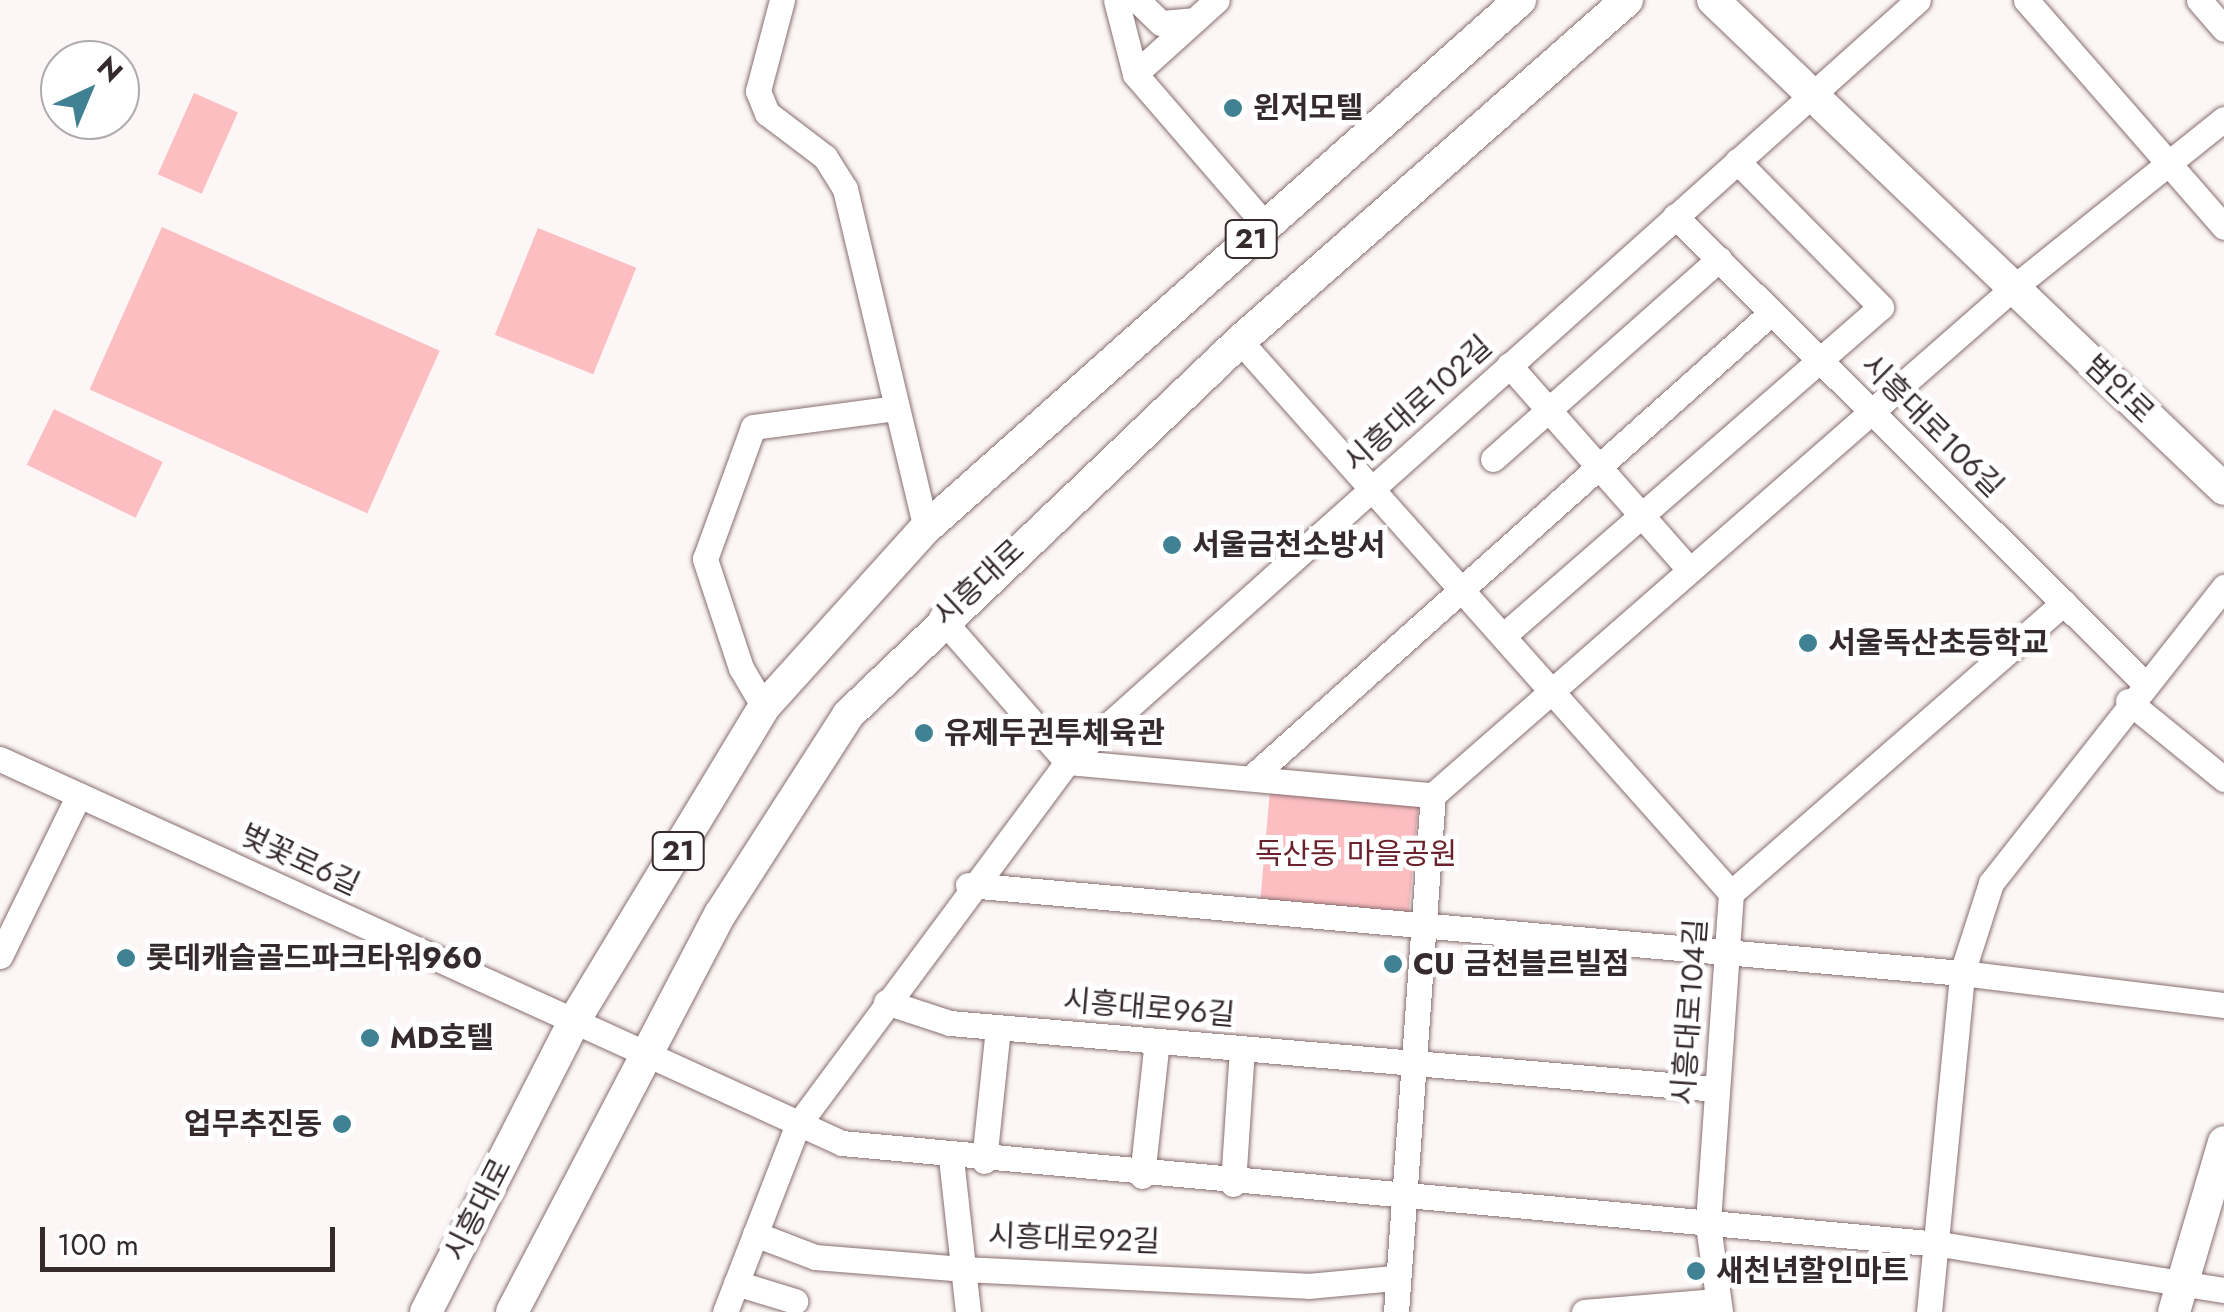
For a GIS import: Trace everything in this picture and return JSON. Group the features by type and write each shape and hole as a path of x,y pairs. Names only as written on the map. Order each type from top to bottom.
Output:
{"main road":[{"name":"시흥대로","path":"426,1312 574,1021 764,708 926,528 1520,0"},
{"name":"시흥대로","path":"512,1312 644,1053 815,760 941,618 1240,341 1628,0"},
{"name":"범안로","path":"1712,0 2224,490"},
{"path":"2178,1297 2224,1142"}],"street":[{"path":"782,0 758,92 767,113 825,157 845,189 926,528"},
{"path":"1116,0 1136,74 1266,226"},
{"path":"1137,0 1161,24 1194,20"},
{"path":"1136,74 1216,0"},
{"path":"1811,94 1918,0"},
{"path":"2026,0 2224,227"},
{"path":"2199,0 2224,29"},
{"name":"시흥대로102길","path":"1068,762 1811,94"},
{"path":"1396,1312 1399,1200 1433,795 2013,288 2224,119"},
{"path":"1502,636 1881,308 1737,162"},
{"name":"시흥대로106길","path":"1676,216 2064,603 2135,691 2224,780"},
{"path":"1492,459 1719,259"},
{"path":"1253,776 1772,312"},
{"name":"시흥대로104길","path":"1240,341 1732,893 1708,1225 1718,1306"},
{"path":"1510,365 1690,570"},
{"path":"764,708 741,668 705,559 752,426 896,408"},
{"path":"1929,1312 1940,1244 1962,973 1992,882 2135,691 2224,588"},
{"path":"1732,893 2064,603"},
{"path":"941,618 1068,762 1433,795"},
{"name":"벚꽃로6길","path":"0,759 842,1144 950,1158 1399,1200 1940,1244 2178,1297 2224,1290"},
{"path":"725,1312 797,1126 968,885 1068,762"},
{"path":"0,956 79,795"},
{"path":"968,885 1962,973 2224,1005"},
{"name":"시흥대로96길","path":"886,1002 905,1014 998,1027 1717,1089"},
{"path":"984,1161 998,1027"},
{"path":"1142,1176 1157,1042"},
{"path":"1232,1184 1242,1049"},
{"path":"950,1158 968,1312"},
{"name":"시흥대로92길","path":"755,1234 815,1257 963,1269 1308,1286 1394,1278"},
{"path":"736,1283 795,1301"},
{"path":"1584,1312 1718,1306"}],"green space":[{"path":"194,93 238,113 202,194 158,174"},
{"path":"162,227 440,351 367,513 90,390"},
{"path":"538,228 636,268 593,374 495,335"},
{"path":"54,409 163,462 136,518 27,465"},
{"name":"독산동 마을공원","path":"1270,790 1418,803 1409,916 1260,903"}],"place":[{"name":"윈저모텔","path":"1233,108"},
{"name":"서울금천소방서","path":"1172,545"},
{"name":"서울독산초등학교","path":"1808,643"},
{"name":"유제두권투체육관","path":"924,733"},
{"name":"롯데캐슬골드파크타워960","path":"126,958"},
{"name":"CU 금천블르빌점","path":"1393,964"},
{"name":"MD호텔","path":"370,1038"},
{"name":"업무추진동","path":"342,1124"},
{"name":"새천년할인마트","path":"1696,1271"}]}
